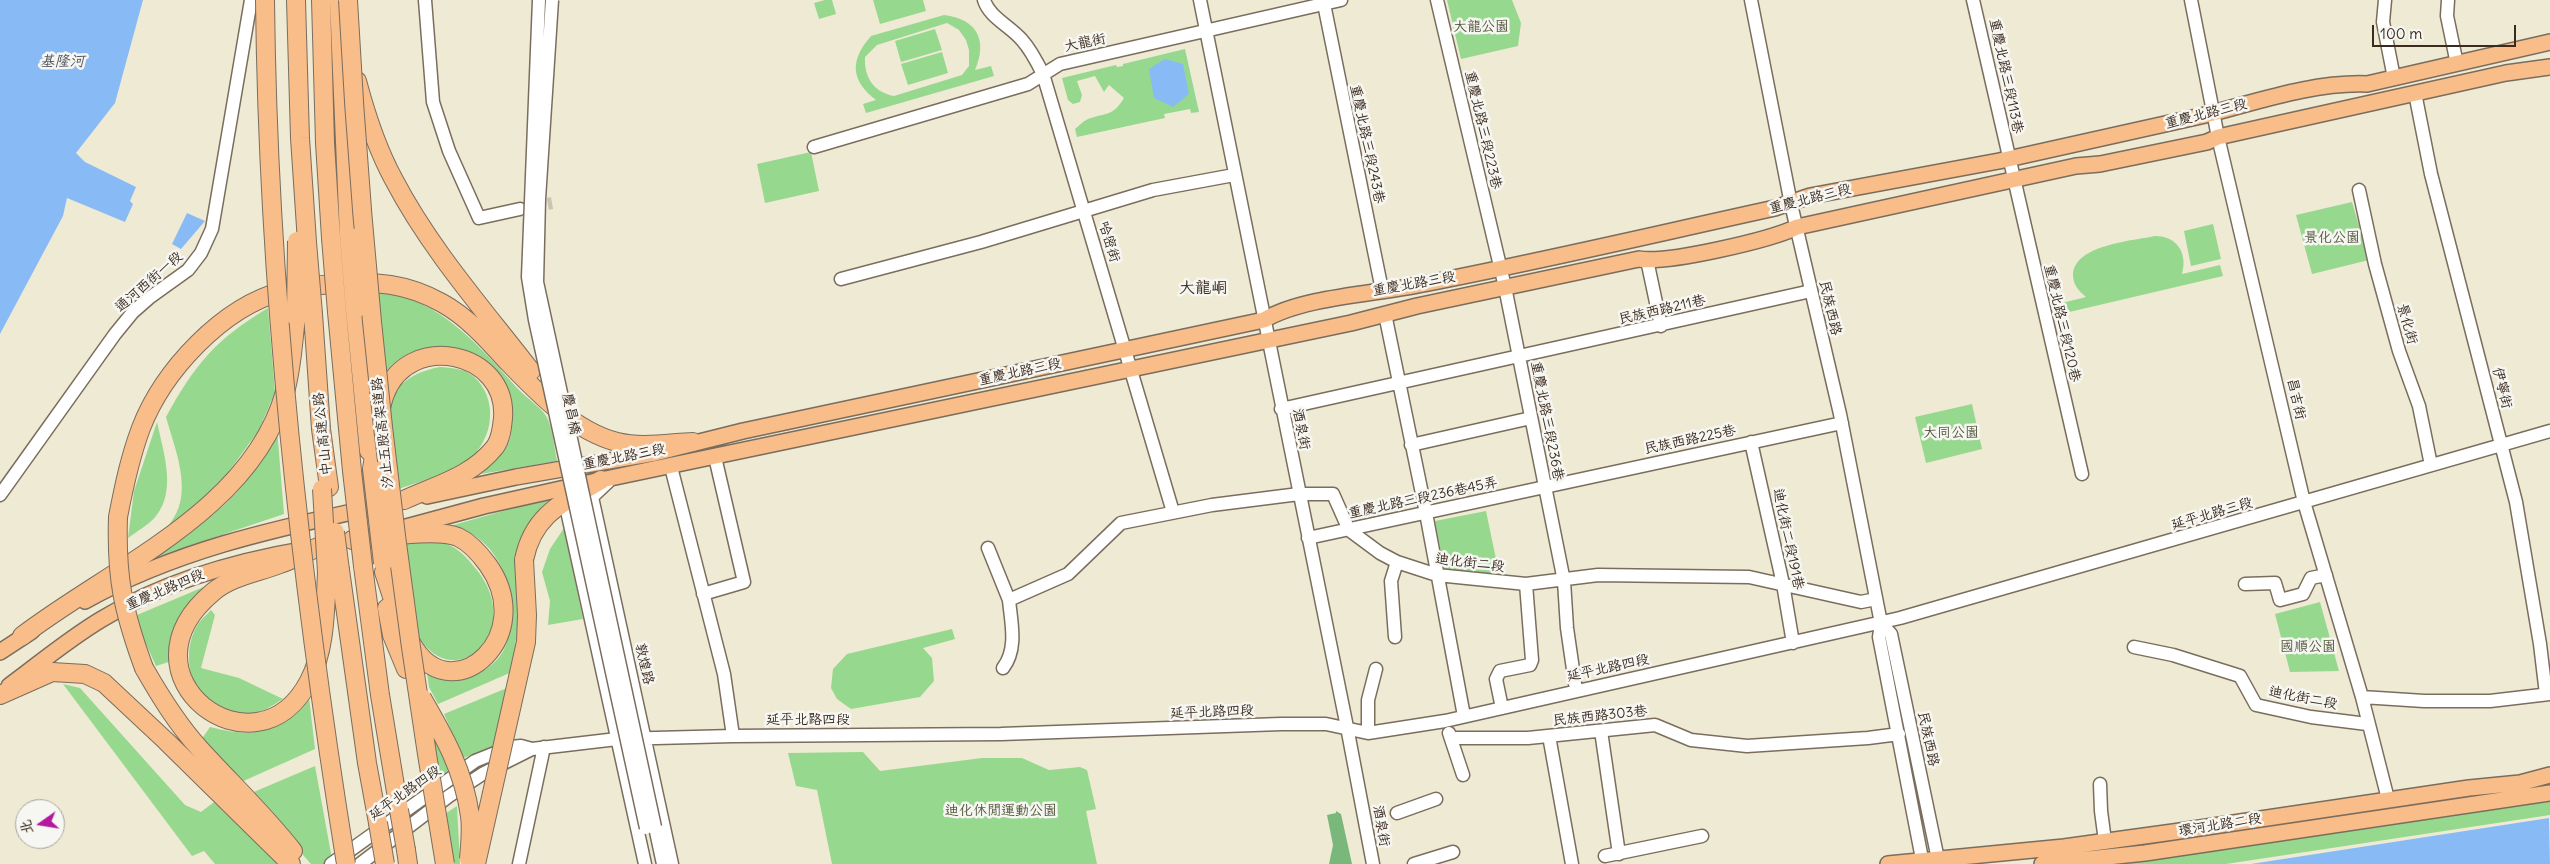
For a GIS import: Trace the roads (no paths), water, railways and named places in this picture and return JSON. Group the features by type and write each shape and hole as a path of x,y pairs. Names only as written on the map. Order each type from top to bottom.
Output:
{"highway":[{"path":"265,0 272,221 287,417 307,598 349,856"},
{"name":"中山高速公路","path":"296,0 303,182 304,315 321,429 333,572 385,864"},
{"name":"中山高速公路","path":"321,0 325,143 331,238 352,472 380,695 407,857"},
{"path":"342,3 350,59 370,128 394,180 427,234 556,407"},
{"path":"342,3 349,236 367,442 384,568 385,599 392,635 406,669 448,743 462,778 470,817 469,864"},
{"name":"汐止五股高架道路","path":"342,3 388,486 412,662 445,864"},
{"path":"303,864 274,827 199,748 166,707 144,668 130,631 120,592 117,559 118,517 127,468 142,426 172,374 188,354 224,322 255,302 281,292 317,285 376,281 406,287 444,304 482,334 536,392 595,434 618,442 693,442"},
{"path":"22,636 51,614 172,536 240,473 267,436 285,392 304,315"},
{"path":"372,469 385,393 399,372 414,362 428,357 448,354 464,359 479,367 491,378 499,393 504,412 502,430 496,446 480,463 464,474 404,500"},
{"path":"476,864 526,642 528,615 524,560 528,542 540,522 554,509 606,479"},
{"path":"352,540 435,534 457,537 472,546 493,572 504,601 504,618 492,651 479,664 463,669 445,670 428,663 416,650 402,626 384,568"},
{"path":"318,547 280,564 238,578 215,590 187,620 180,636 178,658 190,693 201,706 215,715 232,722 252,722 270,718 287,709 300,696 310,679 323,632 333,572"},
{"path":"0,694 52,672 85,674 104,683 291,864"}],"main road":[{"name":"重慶北路三段","path":"279,528 516,477 655,453 693,442 1264,320 1277,312 1382,290 1415,286 1790,204 1820,194 2008,159 2304,91 2352,83 2367,84 2550,42"},
{"name":"重慶北路三段","path":"352,540 484,506 606,479 671,467 1268,340 1639,258 1647,260 1694,254 1781,235 1796,227 2014,179 2207,142 2218,137 2506,73 2550,67"},
{"name":"重慶北路四段","path":"0,652 22,636 94,596 159,566 215,545 279,528"},
{"name":"重慶北路四段","path":"0,694 102,619 152,593 214,570 252,559 352,540"},
{"name":"環河北路二段","path":"1888,864 1938,861 2105,841 2388,799 2520,783 2550,775"},
{"name":"環河北路二段","path":"2042,864 2145,853 2550,793"}],"street":[{"name":"通河西街一段","path":"0,494 115,334 149,298 188,270 201,253 212,229 220,192 251,0"},
{"path":"425,0 433,102 449,151 479,218 520,209"},
{"name":"慶昌橋","path":"539,0 528,277 539,339 650,828"},
{"name":"慶昌橋","path":"552,0 538,218 537,282 650,828"},
{"name":"哈密街","path":"984,0 986,8 1021,39 1034,56 1043,74 1132,368 1173,512"},
{"name":"酒泉街","path":"1200,0 1373,864"},
{"name":"大龍街","path":"814,147 1028,84 1060,64 1341,0"},
{"name":"重慶北路三段223巷","path":"1437,0 1500,268"},
{"name":"民族西路","path":"1751,0 1790,204 1842,423 1881,623 1879,637 1922,862"},
{"name":"重慶北路三段113巷","path":"1973,0 1996,92 2008,159 2014,179"},
{"name":"昌吉街","path":"2191,0 2218,137 2304,502 2362,697 2367,724 2388,799"},
{"path":"2385,0 2383,22 2394,78"},
{"path":"2448,0 2447,16 2457,64"},
{"name":"重慶北路三段243巷","path":"1324,4 1382,290"},
{"name":"伊寧街","path":"2415,93 2431,174 2516,502 2548,694"},
{"path":"841,279 981,242 1152,190 1234,175"},
{"name":"重慶北路三段120巷","path":"2014,179 2082,474"},
{"name":"景化街","path":"2359,190 2375,264 2399,351 2418,406 2432,465"},
{"path":"1647,260 1661,326"},
{"name":"重慶北路三段236巷","path":"1500,268 1506,287 1564,581 1567,628 1576,690"},
{"name":"民族西路211巷","path":"1282,409 1811,292"},
{"path":"1385,314 1426,513 1464,716"},
{"path":"1411,445 1531,418"},
{"name":"民族西路225巷","path":"1545,487 1842,423"},
{"name":"延平北路三段","path":"1881,623 2550,431"},
{"name":"迪化街二段191巷","path":"1751,442 1783,584 1793,643"},
{"path":"703,594 744,582 715,457"},
{"path":"671,467 724,674 734,736"},
{"name":"敦煌路","path":"606,479 592,497 672,864"},
{"name":"重慶北路三段236巷45弄","path":"1308,538 1545,487"},
{"path":"1010,600 1068,574 1121,523 1173,512 1299,494 1333,494 1349,530"},
{"path":"566,511 645,864"},
{"name":"迪化街二段","path":"1349,530 1397,562 1437,575 1526,584 1564,581 1598,575 1651,574 1749,577 1861,602 1876,599"},
{"path":"988,548 1010,600 1013,647 1010,659 1003,668"},
{"path":"1395,636 1391,581 1397,562"},
{"path":"2245,584 2275,583 2280,600 2303,594 2312,578 2326,575"},
{"path":"1502,708 1496,679 1500,671 1530,665 1532,660 1526,584"},
{"name":"延平北路四段","path":"331,864 349,856 475,761 510,747 538,748 617,739 1001,734 1280,724 1347,727 1368,733 1445,721 1576,690 1881,623"},
{"name":"民族西路","path":"1881,623 1891,634 1938,861"},
{"name":"迪化街二段","path":"2134,647 2173,655 2240,676 2256,705 2311,717 2367,724"},
{"path":"1368,733 1368,700 1376,669"},
{"path":"2362,697 2424,702 2490,702 2548,694"},
{"path":"1445,721 1463,776"},
{"name":"民族西路303巷","path":"1451,738 1549,736 1655,725 1691,740 1747,746 1868,738 1899,734"},
{"path":"1601,731 1619,854"},
{"path":"1549,736 1572,864"},
{"name":"延平北路四段","path":"360,864 449,796 484,773 538,748"},
{"path":"519,864 538,748"},
{"path":"2100,784 2105,841"},
{"path":"1397,813 1436,799"},
{"path":"650,828 654,864"},
{"path":"650,828 663,864"},
{"path":"1605,856 1702,836"},
{"path":"1414,864 1453,852"}],"water":[{"name":"基隆河","path":"0,0 143,0 115,103 76,153 85,162 136,187 130,201 133,204 125,222 67,198 63,216 0,334"},
{"path":"1165,59 1183,64 1189,94 1173,107 1154,98 1149,69"},
{"path":"187,213 205,221 181,249 172,244"},
{"path":"2549,818 2550,864 2251,864"}],"tunnel":[{"path":"530,207 552,203"}],"district":[{"name":"大龍峒","path":"1203,288"}],"park label":[{"name":"大龍公園","path":"1481,27"},
{"name":"景化公園","path":"2332,238"},
{"name":"大同公園","path":"1951,433"},
{"name":"國順公園","path":"2308,647"},
{"name":"迪化休閒運動公園","path":"1001,811"}]}
